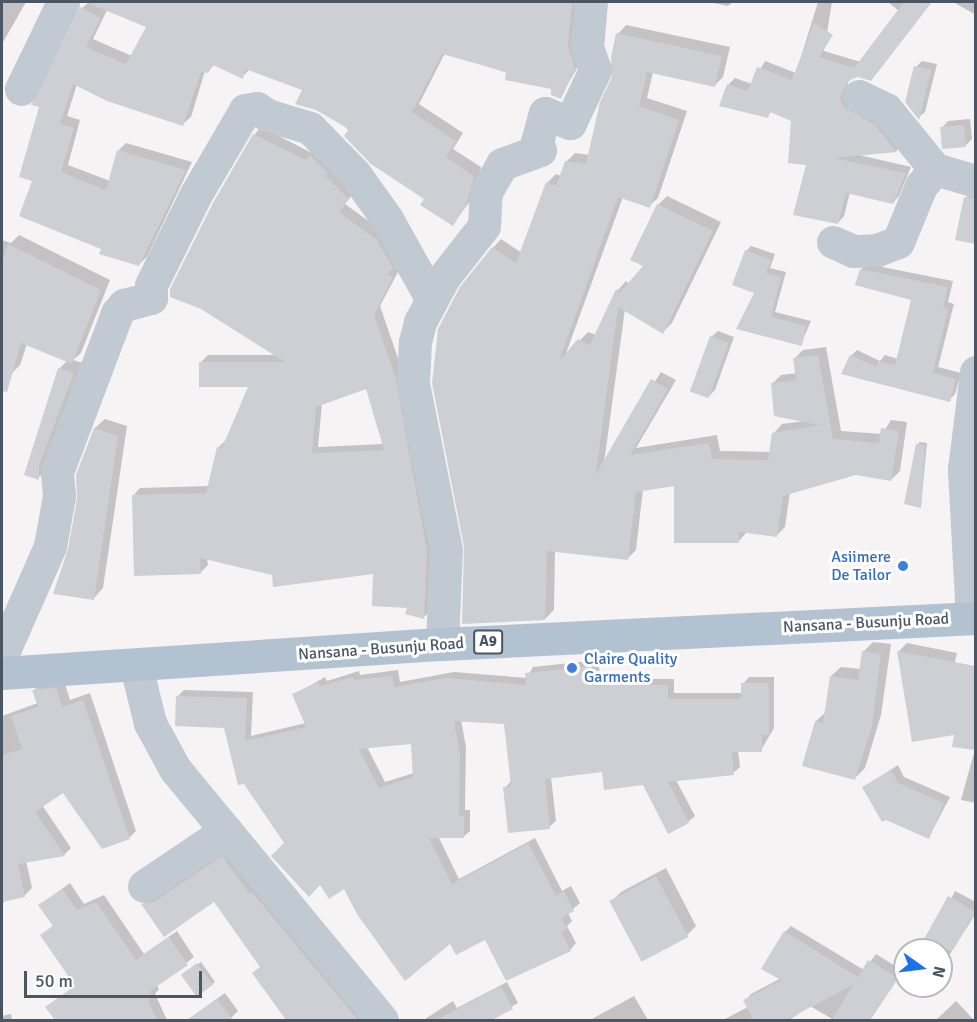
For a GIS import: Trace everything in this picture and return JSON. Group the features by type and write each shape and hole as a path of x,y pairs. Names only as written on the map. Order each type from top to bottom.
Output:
{"main road":[{"name":"Nansana - Busunju Road","path":"2,673 136,666 442,644 974,618"}],"street":[{"path":"21,89 63,2"},
{"path":"442,644 446,550 413,384 414,342 431,298 484,226 486,192 502,164 540,150 537,142 545,113 570,123 595,69 586,47 591,2"},
{"path":"859,96 886,109 935,169 975,181"},
{"path":"2,655 50,546 59,496 57,472 117,313 124,305 151,298 151,285 196,194 245,110 257,108 267,116 310,128 355,174 387,219 431,298"},
{"path":"833,242 853,251 877,250 898,242 921,186 935,169"},
{"path":"974,618 964,469 975,372"},
{"path":"136,666 150,723 175,769 382,1020"},
{"path":"144,886 226,831"}],"building":[{"path":"85,2 572,2 568,46 575,69 561,99 551,95 551,89 505,80 506,72 442,54 412,112 456,141 446,157 474,176 466,205 453,226 420,205 424,199 371,164 344,136 349,129 316,110 295,104 302,90 245,69 243,79 213,65 208,73 201,72 183,126 107,101 73,84 60,124 74,128 61,172 106,190 117,150 186,170 139,266 99,254 101,249 19,216 32,181 19,177 39,107 31,105 80,7 101,18 86,47 126,64 146,27"},
{"path":"904,2 932,2 871,81 858,77 849,80 840,97 844,107 874,124 897,152 833,158 906,173 893,204 846,193 838,224 793,215 806,165 788,163 791,121 770,112 768,118 719,106 727,84 748,91 757,67 792,80 814,23 833,35 819,57 854,68"},
{"path":"616,33 722,56 715,87 647,72 639,106 679,120 650,208 618,197 559,361 578,339 590,345 616,289 620,292 643,266 630,260 657,204 713,231 663,334 618,307 596,474 651,379 668,389 630,455 709,443 712,459 768,460 772,433 819,425 774,416 771,383 796,380 793,358 818,355 833,439 879,443 881,428 899,431 891,481 856,475 783,496 777,537 739,532 739,543 674,543 674,486 636,492 628,560 547,551 545,620 462,624 464,547 432,383 438,329 460,287 492,247 516,263 546,182 556,186 565,161 586,164 600,102 612,77 611,58"},
{"path":"914,66 931,70 919,120 905,102"},
{"path":"964,125 966,147 942,149 940,127"},
{"path":"253,134 306,160 310,155 328,173 325,176 349,199 339,212 377,240 393,268 388,275 393,277 374,315 395,375 427,551 424,619 405,614 407,608 372,606 373,574 273,587 272,575 200,558 201,574 134,576 132,495 206,493 217,447 222,448 248,387 199,387 199,362 285,362 201,309 170,297 170,289 213,203","holes":["366,389 384,450 312,453 316,407"]},
{"path":"964,197 975,199 975,244 955,240"},
{"path":"8,244 101,290 72,364 21,343 7,392 2,391 2,261"},
{"path":"745,250 771,260 766,273 781,277 771,317 806,326 802,346 736,329 754,293 732,285"},
{"path":"860,269 948,287 943,308 948,309 933,373 956,379 950,402 841,374 850,355 876,367 878,361 895,365 911,300 855,285"},
{"path":"710,336 729,343 709,398 690,391"},
{"path":"58,368 74,373 39,465 39,480 24,475"},
{"path":"94,428 118,436 94,600 53,594 68,549 77,499 76,475"},
{"path":"916,444 925,445 921,508 904,504"},
{"path":"862,651 881,654 872,726 855,780 802,766 815,721 823,723 830,676 858,680"},
{"path":"897,651 975,666 975,750 952,747 954,735 912,742"},
{"path":"592,666 595,686 634,681 635,685 668,685 668,699 741,699 741,683 769,683 769,735 762,735 762,752 732,752 734,775 668,782 689,823 668,834 643,785 604,790 602,772 545,779 550,829 508,833 503,787 511,786 504,724 454,721 460,754 459,815 464,816 464,838 429,838 452,884 528,843 556,896 564,891 574,911 561,918 567,928 561,932 571,951 506,981 485,940 456,955 450,944 405,981 357,914 344,889 329,899 320,885 309,897 271,856 284,843 244,784 238,785 224,728 175,726 176,696 247,698 245,741 306,727 292,694 318,682 320,686 353,677 354,680 392,676 394,687 446,678 526,685 525,673","holes":["411,744 413,777 379,788 359,749"]},
{"path":"56,688 62,707 83,700 130,839 102,849 63,793 35,812 65,856 18,864 25,897 2,902 2,755 22,749 11,716 38,707 32,690"},
{"path":"891,770 898,783 944,803 929,839 886,820 882,822 862,787"},
{"path":"222,856 250,894 252,892 358,1020 286,1020 252,973 260,967 214,902 164,937 141,904 154,902"},
{"path":"656,876 688,937 642,962 609,901"},
{"path":"62,889 77,910 96,902 136,960 169,937 188,965 150,991 153,997 148,1000 157,1020 55,1020 45,1007 75,986 40,935 53,926 38,905"},
{"path":"948,896 975,912 953,950 953,938 925,938"},
{"path":"784,931 858,977 868,960 893,975 893,985 869,1020 832,1020 853,985 786,1020 753,1020 743,1000 781,980 761,969"},
{"path":"197,963 213,985 197,997 181,975"},
{"path":"501,986 513,1009 492,1020 436,1020"},
{"path":"217,999 233,1020 188,1020"}],"place":[{"name":"Asiimere De Tailor","path":"903,566"},
{"name":"Claire Quality Garments","path":"572,668"}]}
